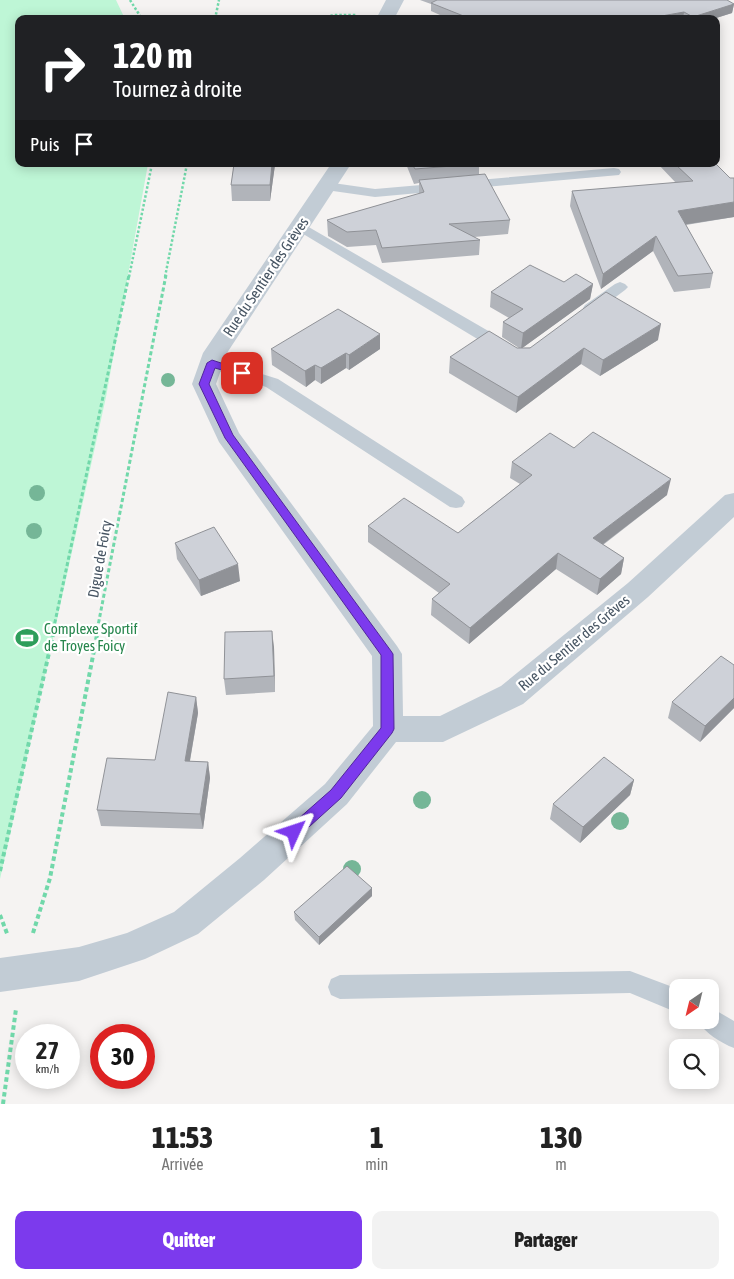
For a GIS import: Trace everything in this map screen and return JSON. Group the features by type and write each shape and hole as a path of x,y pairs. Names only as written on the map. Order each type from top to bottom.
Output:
{"street":[{"name":"Rue du Sentier des Grèves","path":"339,167 215,353 204,384 228,436 387,654 388,729 443,729 512,696 638,590 734,502"},
{"path":"10,974 79,964 133,948 186,923 252,869 336,794 388,729"}],"lane":[{"path":"326,186 375,193 614,172"},
{"path":"300,226 522,358"},
{"path":"582,315 620,287"},
{"path":"212,363 272,383 456,502"},
{"path":"340,987 630,982 669,997"},
{"path":"719,1025 734,1036"}],"path":[{"path":"130,0 139,15"},
{"path":"216,15 219,0"},
{"path":"332,15 389,11"},
{"path":"0,871 116,342 151,167"},
{"name":"Digue de Foicy","path":"3,1104 10,974 50,878 185,167"}],"green space":[{"name":"Complexe Sportif de Troyes Foicy","path":"0,0 116,0 123,15 15,15 15,167 147,167 106,397 0,879"}],"building":[{"path":"437,0 727,0 734,4 699,15 689,15 684,12 667,15 461,15 431,3"},
{"path":"234,167 272,167 270,185 231,185"},
{"path":"414,167 440,167 415,169"},
{"path":"678,167 719,167 730,178 734,178 734,202 678,211 713,273 678,276 656,236 603,274 572,191 693,181"},
{"path":"485,174 510,220 449,224 480,240 382,248 376,230 347,232 327,220 424,192 419,180"},
{"path":"530,265 564,282 576,274 593,284 523,333 503,322 523,309 491,292"},
{"path":"606,292 661,324 603,360 584,348 518,397 450,357 489,331 517,348 530,348"},
{"path":"338,309 380,334 349,355 346,353 321,368 315,365 305,371 271,349"},
{"path":"593,432 671,479 593,538 624,558 600,579 558,553 470,628 432,599 450,584 368,526 404,498 458,533 532,475 512,462 550,433 574,448"},
{"path":"214,527 238,564 199,580 175,543"},
{"path":"272,631 274,676 224,679 225,632"},
{"path":"721,656 734,665 734,698 705,726 672,702"},
{"path":"168,692 196,697 185,761 208,762 200,814 97,810 107,758 155,760"},
{"path":"604,757 634,780 583,827 553,804"},
{"path":"347,866 372,888 319,937 294,912"}],"place":[{"name":"Complexe Sportif de Troyes Foicy","path":"27,638"}],"route":[{"path":"242,373 212,363 204,384 228,436 387,654 388,729 336,794 294,832"}]}
